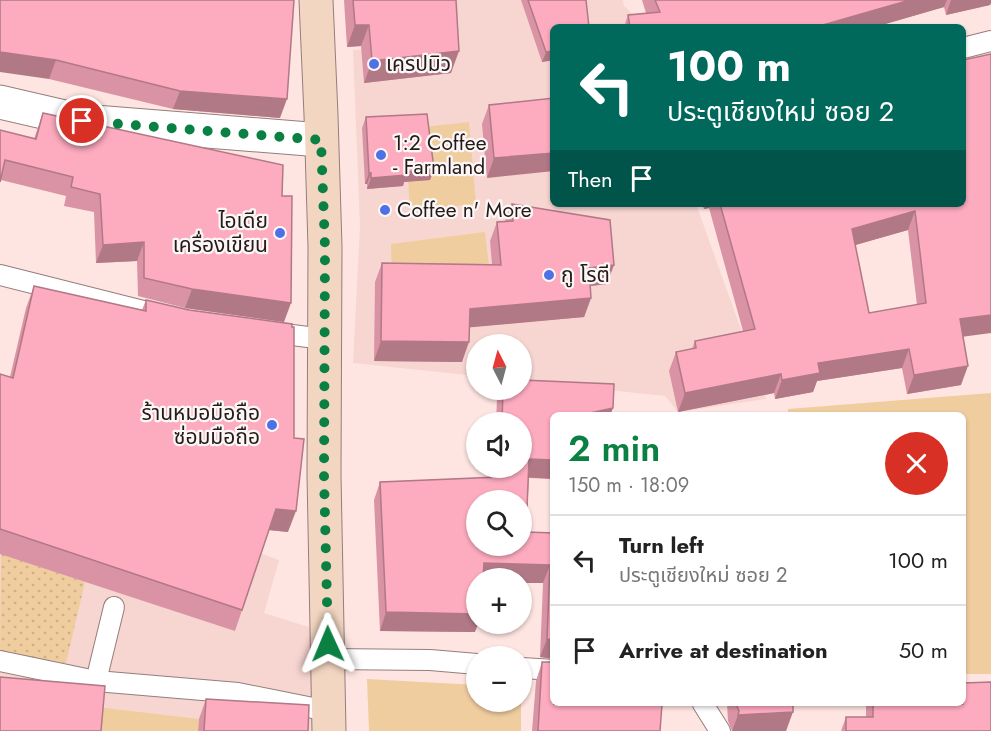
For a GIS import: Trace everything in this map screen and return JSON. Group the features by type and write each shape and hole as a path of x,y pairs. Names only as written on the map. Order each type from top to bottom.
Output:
{"street":[{"path":"316,0 325,247 324,475 329,721"},
{"path":"0,102 82,121 321,140"}],"lane":[{"path":"966,47 991,41"},
{"path":"0,275 171,318"},
{"path":"249,329 324,339"},
{"path":"96,681 114,607"},
{"path":"328,659 430,660 466,663"},
{"path":"0,661 96,681 238,693 329,721"},
{"path":"532,669 550,670"},
{"path":"705,706 720,731"}],"shaded area":[{"path":"454,0 623,0 624,6 644,24 550,24 550,207 697,207 766,399 678,412 665,396 532,382 532,334 466,334 466,375 353,363 360,226 353,50 455,43"},
{"path":"469,122 476,204 410,211 405,129"},
{"path":"485,232 490,275 392,282 391,244"},
{"path":"0,389 80,488 279,560 264,613 318,630 314,731 0,731"},
{"path":"991,393 991,674 966,674 966,412 788,412 788,409"},
{"path":"1,554 85,582 66,663 0,653"},
{"path":"367,679 466,684 466,712 521,712 521,731 369,731"},
{"path":"97,707 199,719 198,731 95,731"}],"building":[{"path":"0,0 294,0 287,99 180,91 56,60 0,52"},
{"path":"353,0 456,0 459,51 372,61 369,25 355,25"},
{"path":"528,0 586,0 589,24 550,24 550,52 546,52"},
{"path":"655,0 910,0 826,24 630,24 628,15 660,12"},
{"path":"991,54 991,315 960,319 968,366 914,375 909,349 818,363 820,373 782,380 781,374 685,393 676,352 696,348 695,341 755,329 721,207 966,207 966,59","holes":["915,211 926,303 869,313 852,229"]},
{"path":"550,98 550,153 494,158 489,105"},
{"path":"43,113 283,165 282,196 292,196 291,303 192,289 144,278 144,242 103,245 100,194 71,187 73,177 5,160 0,182 0,130 36,139"},
{"path":"427,114 434,169 406,172 407,175 371,178 366,117"},
{"path":"512,204 610,220 614,265 589,268 591,298 470,309 469,334 466,334 466,342 381,341 382,263 501,265 497,222 513,221"},
{"path":"34,286 146,311 146,300 189,310 292,324 294,327 294,438 304,439 296,511 276,509 242,610 0,529 0,374 13,378"},
{"path":"532,380 614,384 613,408 595,412 550,412 550,460 532,459 532,412 502,412 503,400 532,400"},
{"path":"528,478 528,490 466,490 466,556 532,556 532,532 550,533 550,565 484,563 484,568 466,568 466,614 386,612 380,482"},
{"path":"550,565 550,639 547,639"},
{"path":"542,662 550,662 550,706 662,706 660,731 538,731"},
{"path":"0,677 105,686 101,731 0,731"},
{"path":"991,682 991,731 846,731 846,717 873,717 873,706 966,706 966,683"},
{"path":"206,699 309,705 308,731 204,731"},
{"path":"737,706 793,706 793,712 738,715"}],"place":[{"name":"เครปมิว","path":"374,64"},
{"name":"1:2 Coffee - Farmland","path":"381,155"},
{"name":"Coffee n' More","path":"385,210"},
{"name":"ไอเดีย เครื่องเขียน","path":"280,233"},
{"name":"กู โรตี","path":"549,275"},
{"name":"ร้านหมอมือถือ ซ่อมมือถือ","path":"272,425"}],"route":[{"path":"82,121 321,140 325,247 324,475 328,644"}]}
